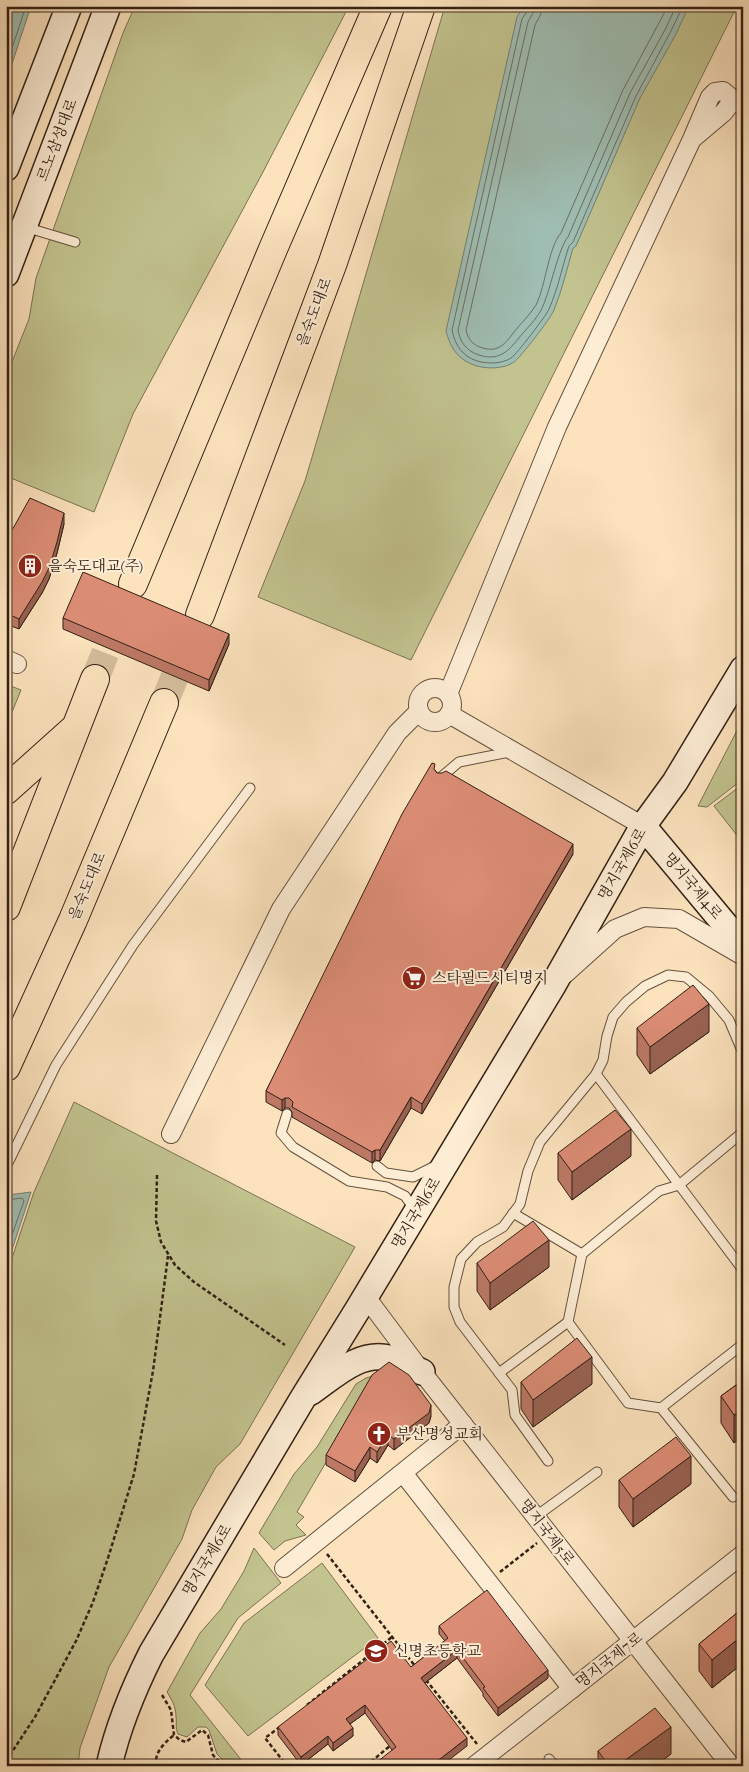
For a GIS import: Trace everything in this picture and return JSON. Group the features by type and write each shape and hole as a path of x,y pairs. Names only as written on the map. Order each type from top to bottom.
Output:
{"highway":[{"path":"133,584 273,248 378,6"},
{"name":"을숙도대로","path":"200,615 332,265 421,6"},
{"path":"6,907 95,679"},
{"name":"을숙도대로","path":"6,1067 73,920 164,703"},
{"path":"6,790 76,728"}],"street":[{"path":"6,168 69,6"},
{"name":"르노삼성대로","path":"6,274 108,6"},
{"path":"448,694 557,427 710,98 715,92 723,92 729,96 736,108"},
{"name":"명지국제6로","path":"109,1766 129,1700 151,1654 552,986 643,826 675,782 743,669"},
{"path":"429,689 440,689 448,694 452,705 449,714 444,720 432,722 426,720 419,711 419,700 429,689"},
{"path":"171,1134 281,909 397,733 419,711"},
{"path":"449,714 643,826"},
{"name":"명지국제4로","path":"643,826 743,946"},
{"path":"552,986 615,929 644,917 679,919 743,956"},
{"name":"명지국제5로","path":"366,1297 632,1642 731,1766"},
{"path":"303,1398 348,1366 366,1357 378,1356 389,1358 422,1372"},
{"path":"284,1568 463,1424"},
{"path":"403,1473 572,1689"},
{"name":"명지국제7로","path":"474,1766 743,1554"}],"lane":[{"path":"24,226 75,242"},
{"path":"440,778 459,762 514,751"},
{"path":"6,1167 56,1064 133,945 250,788"},
{"path":"548,1461 515,1415 512,1390 460,1322 454,1307 454,1286 461,1259 477,1242 503,1228 520,1204 528,1171 540,1142 596,1074 603,1060 607,1036 613,1017 626,1002 645,986 668,975 686,978 709,996 729,1020 743,1053"},
{"path":"596,1074 743,1270"},
{"path":"287,1114 281,1134 292,1147 349,1181 388,1187 405,1196 417,1212"},
{"path":"499,1373 568,1322 582,1254 658,1191 679,1185 743,1132"},
{"path":"377,1166 386,1173 414,1177 448,1160"},
{"path":"513,1213 582,1254"},
{"path":"568,1322 628,1403 661,1408 733,1497"},
{"path":"661,1408 743,1344"},
{"path":"535,1517 597,1472"},
{"path":"717,1575 743,1563"}],"path":[{"path":"157,1175 156,1221 160,1242 168,1256 194,1282 285,1345"},
{"path":"6,1761 35,1717 76,1641 94,1602 134,1474 153,1371 168,1256"},
{"path":"496,1575 542,1538"},
{"path":"323,1550 416,1666"},
{"path":"303,1708 392,1637"},
{"path":"421,1674 480,1748"},
{"path":"162,1695 171,1710 174,1735 186,1742 202,1730 208,1735 214,1755 223,1766"},
{"path":"280,1726 265,1738 287,1766"},
{"path":"156,1766 161,1747 174,1735"},
{"path":"366,1766 395,1743"}],"green space":[{"path":"135,6 349,6 263,172 133,414 94,512 6,476 6,377 29,319 36,278 123,33"},
{"path":"445,6 737,6 411,660 258,597 305,481"},
{"path":"8,685 21,690 6,727 6,688"},
{"path":"743,719 743,779 707,807 698,806"},
{"path":"743,784 743,843 714,806"},
{"path":"74,1102 355,1247 240,1444 216,1467 192,1510 182,1539 109,1667 80,1748 78,1766 6,1766 6,1276 34,1192"},
{"path":"377,1375 297,1512 304,1517 296,1525 306,1535 285,1541 274,1550 259,1533 294,1474 317,1447 356,1384 366,1378"},
{"path":"254,1548 281,1583 238,1618 190,1695 246,1766 239,1766 228,1760 226,1763 217,1754 209,1730 206,1727 198,1727 187,1737 178,1734 176,1713 167,1692 200,1633 221,1609 244,1571"},
{"path":"322,1563 378,1638 248,1736 205,1685 244,1623"}],"water":[{"path":"6,6 31,6 6,82"},
{"path":"524,6 689,6 676,34 640,98 576,246 573,248 560,295 552,314 529,346 514,362 501,367 486,368 470,364 460,357 450,343 446,331 517,17"},
{"path":"31,1192 6,1268 6,1200 8,1195"}],"building":[{"name":"을숙도대교(주)","path":"30,498 64,513 49,568 19,619 6,613 6,541"},
{"path":"83,572 229,634 209,680 63,618"},
{"name":"스타필드시티명지","path":"432,763 435,764 434,769 437,773 446,771 573,844 422,1104 411,1097 380,1150 372,1152 292,1107 293,1102 289,1098 282,1100 266,1091 402,814"},
{"path":"693,985 709,1004 650,1047 637,1028"},
{"path":"615,1110 631,1129 572,1172 558,1153"},
{"path":"743,1168 743,1177 739,1171"},
{"path":"533,1221 549,1240 490,1283 477,1263"},
{"path":"577,1338 592,1357 533,1400 521,1382"},
{"name":"부산명성교회","path":"389,1362 409,1375 431,1405 429,1413 394,1439 388,1435 377,1452 370,1447 355,1471 326,1455 372,1375"},
{"path":"743,1380 743,1409 734,1415 721,1396"},
{"path":"676,1437 691,1456 633,1499 619,1480"},
{"path":"487,1590 548,1670 498,1708 483,1688 485,1687 457,1650 421,1678 467,1738 431,1766 372,1766 396,1747 365,1705 346,1719 353,1728 333,1743 328,1736 301,1757 278,1727 391,1641 411,1667 448,1638 439,1626"},
{"path":"743,1608 743,1635 712,1660 699,1644"},
{"path":"655,1708 671,1727 617,1766 609,1766 598,1751"}],"tunnel":[{"path":"95,679 121,613"},
{"path":"164,703 189,642"}],"place":[{"name":"을숙도대교(주)","path":"30,566"},
{"name":"스타필드시티명지","path":"414,978"},
{"name":"부산명성교회","path":"379,1434"},
{"name":"신명초등학교","path":"376,1651"}]}
